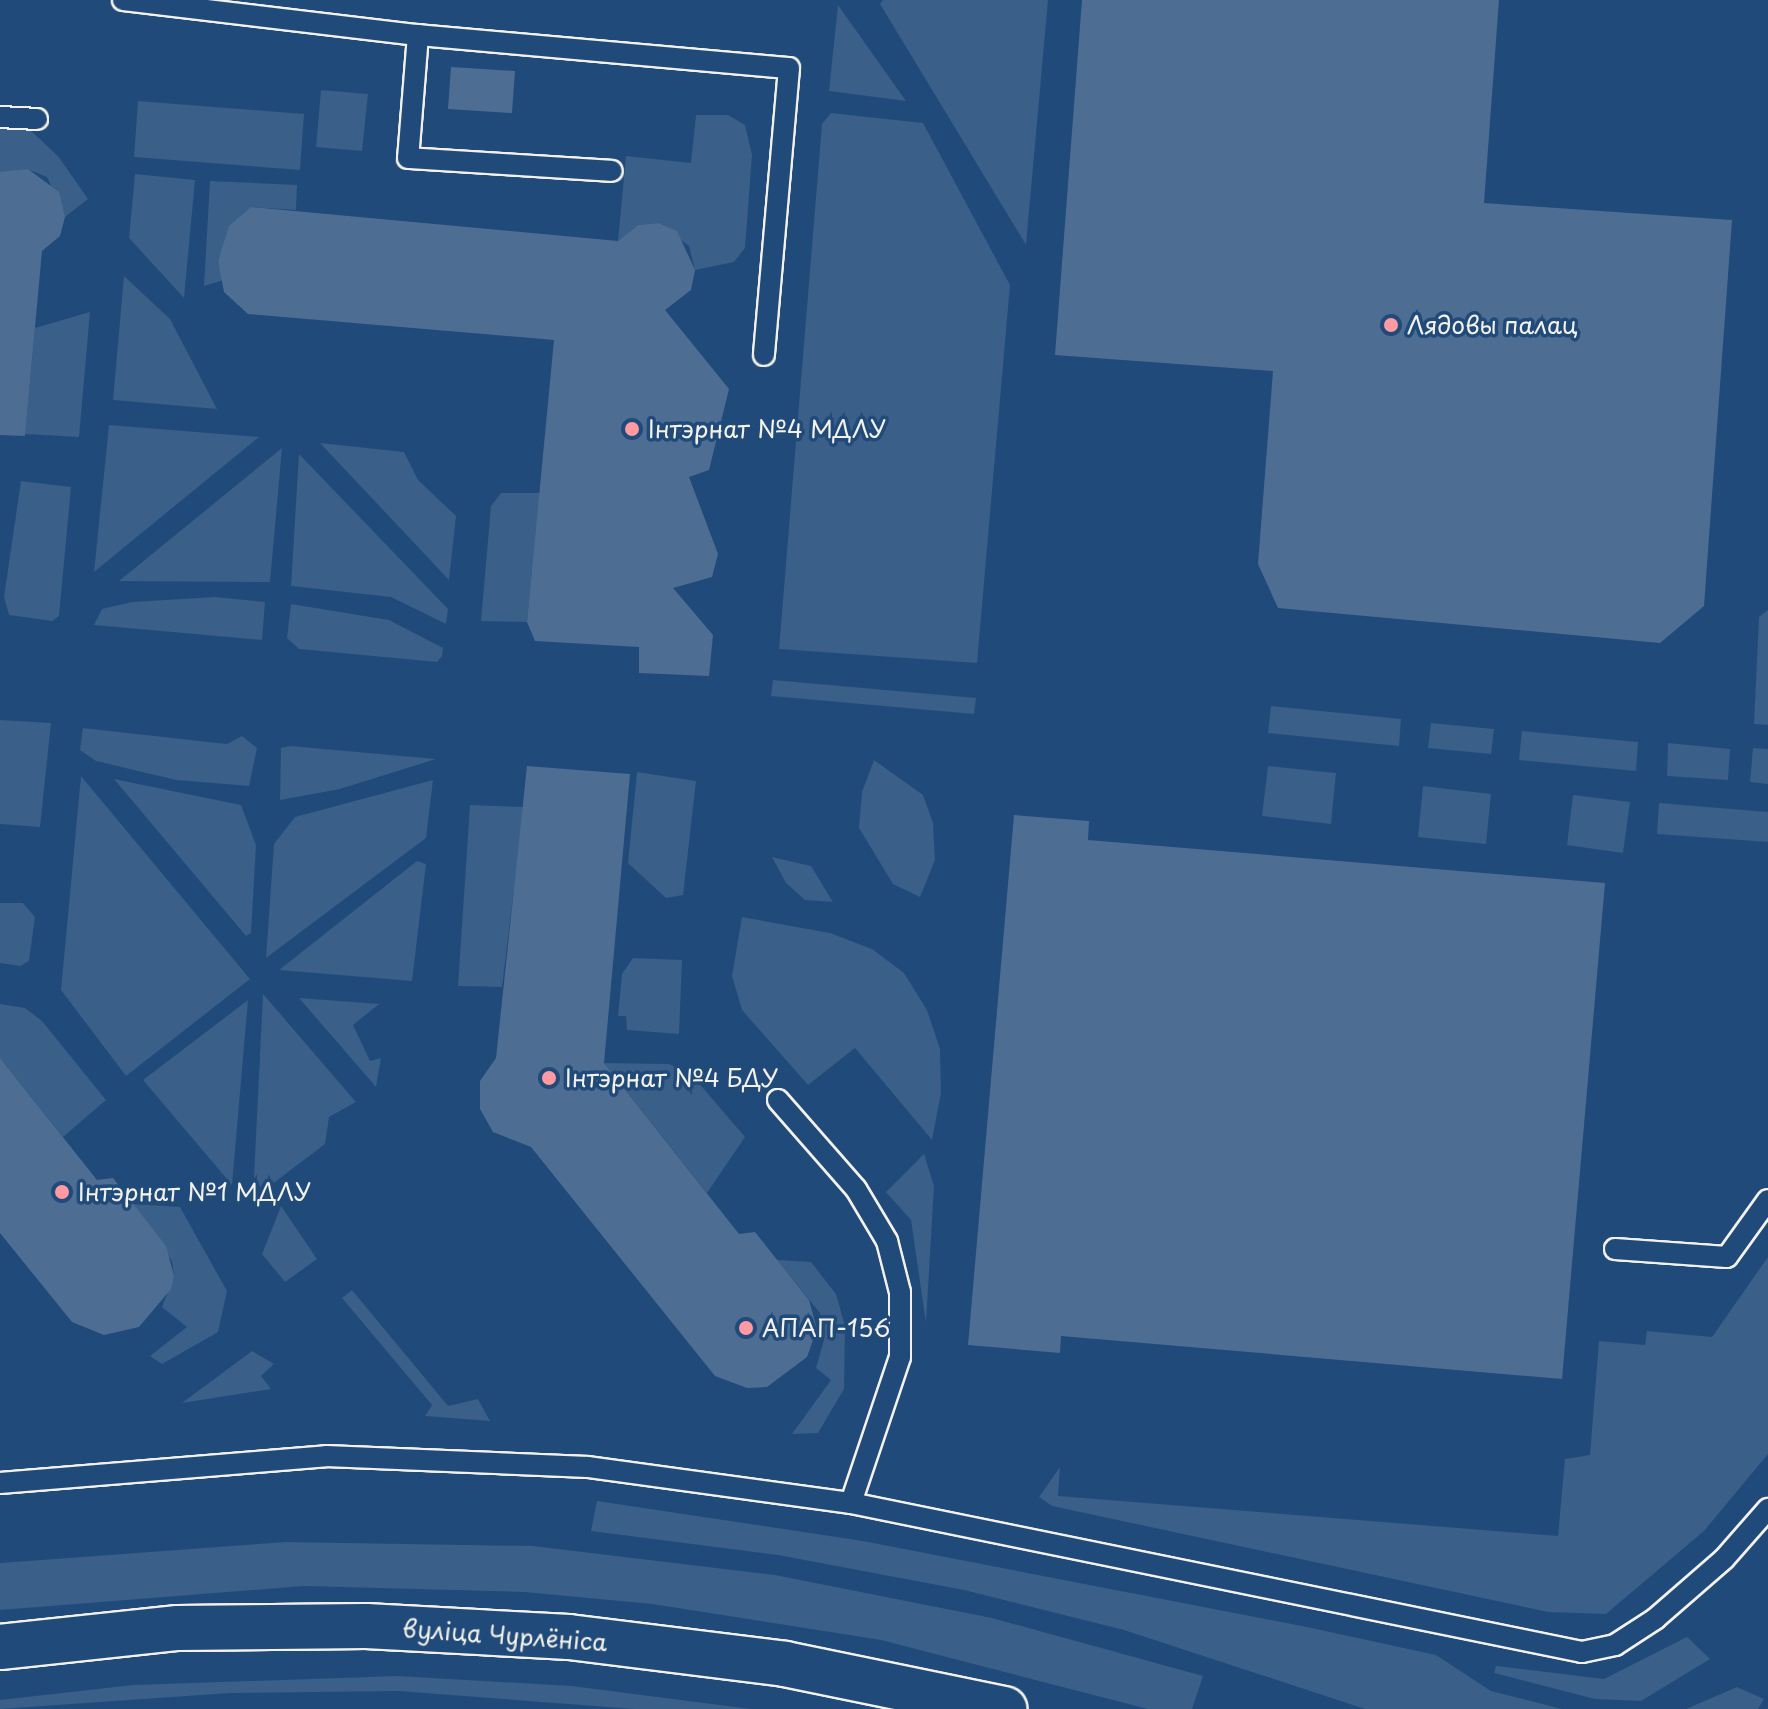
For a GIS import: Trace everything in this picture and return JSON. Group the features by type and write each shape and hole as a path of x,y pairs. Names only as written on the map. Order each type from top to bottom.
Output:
{"main road":[{"name":"вуліца Чурлёніса","path":"3,1646 178,1628 366,1626 554,1636 785,1664 1004,1709"}],"lane":[{"path":"123,0 418,35 789,68 764,355"},
{"path":"418,35 408,158 612,171"},
{"path":"0,117 37,119"},
{"path":"778,1100 856,1189 887,1241 900,1292 900,1357 851,1503"},
{"path":"1615,1249 1727,1257 1768,1200"},
{"path":"0,1483 326,1456 458,1459 588,1467 851,1503 1582,1652 1615,1645 1655,1619 1713,1570 1768,1509"}],"shaded area":[{"path":"883,0 1048,0 1026,245 880,4"},
{"path":"838,5 906,101 829,91"},
{"path":"321,90 368,94 362,151 316,147"},
{"path":"138,101 304,114 300,170 134,157"},
{"path":"831,113 923,123 1010,285 977,663 779,649 822,124"},
{"path":"696,115 728,115 745,125 752,155 745,248 734,262 695,270 689,246 658,223 638,225 618,241 626,156 691,163"},
{"path":"0,123 29,129 58,156 88,199 65,217 47,177 27,169 0,176"},
{"path":"135,174 195,180 184,298 129,238"},
{"path":"210,181 297,185 296,210 251,207 230,226 218,261 224,280 204,286"},
{"path":"124,276 170,319 217,409 113,400"},
{"path":"90,312 79,437 25,434 35,328"},
{"path":"109,425 259,437 94,572"},
{"path":"320,443 404,452 418,480 456,516 449,580"},
{"path":"282,448 270,582 119,581"},
{"path":"299,454 448,609 446,624 391,597 291,586"},
{"path":"21,481 71,487 59,616 52,621 9,615 4,597"},
{"path":"501,493 540,493 527,622 481,621 491,506"},
{"path":"215,597 265,602 262,640 94,625 102,609 132,602"},
{"path":"291,604 389,620 443,648 442,656 437,662 299,649 287,638"},
{"path":"1768,610 1768,725 1754,724 1759,617"},
{"path":"773,680 976,698 974,714 771,696"},
{"path":"1271,706 1401,719 1399,746 1268,733"},
{"path":"0,720 51,723 40,827 0,824"},
{"path":"1431,723 1494,729 1491,754 1428,748"},
{"path":"83,728 227,744 242,736 257,748 249,786 176,780 96,761 80,750"},
{"path":"1522,731 1638,742 1636,771 1519,760"},
{"path":"1668,743 1730,749 1728,780 1667,776"},
{"path":"290,746 436,759 340,789 280,800 281,748"},
{"path":"1753,748 1768,749 1768,784 1750,782"},
{"path":"874,760 923,795 933,823 935,860 920,897 893,884 859,828 862,792"},
{"path":"1268,766 1336,773 1331,824 1262,816"},
{"path":"637,772 696,781 683,895 666,898 628,863"},
{"path":"81,776 250,979 126,1076 61,990"},
{"path":"114,779 241,805 256,845 251,933 246,936"},
{"path":"433,780 426,838 266,958 274,844 295,817"},
{"path":"1423,786 1491,794 1486,844 1418,837"},
{"path":"1573,795 1630,802 1623,853 1567,845"},
{"path":"1659,803 1768,812 1768,842 1657,834"},
{"path":"470,805 524,807 502,987 458,986"},
{"path":"772,857 811,866 833,902 805,900 786,883"},
{"path":"417,861 426,864 412,981 279,970"},
{"path":"0,903 23,903 35,917 29,961 20,966 0,963"},
{"path":"742,917 830,933 872,949 904,973 927,1010 940,1049 941,1093 932,1140 855,1048 808,1085 742,1010 732,976"},
{"path":"633,958 682,960 679,1034 627,1030 626,1016 618,1016 622,974"},
{"path":"263,994 356,1102 329,1117 325,1144 263,1191 254,1177"},
{"path":"299,998 379,1004 353,1025 370,1061 381,1058 376,1087"},
{"path":"248,1000 232,1185 143,1080"},
{"path":"0,1004 25,1008 42,1021 106,1100 63,1137 0,1058"},
{"path":"604,1063 669,1064 691,1074 745,1137 707,1193"},
{"path":"924,1154 934,1186 926,1323 911,1220 886,1192"},
{"path":"133,1204 180,1207 227,1291 218,1332 162,1364 150,1356 187,1327 162,1307 174,1276 172,1261"},
{"path":"281,1206 317,1259 285,1282 262,1254"},
{"path":"1768,1257 1768,1454 1704,1531 1606,1614 1548,1612 1052,1506 1039,1497 1060,1467 1058,1496 1558,1536 1565,1459 1590,1455 1599,1341 1645,1345 1647,1331 1712,1337"},
{"path":"777,1260 811,1262 836,1294 845,1326 844,1389 818,1433 792,1434 831,1380 816,1368 824,1340 820,1313"},
{"path":"352,1290 448,1406 478,1399 490,1421 425,1416 432,1405 342,1298"},
{"path":"252,1351 274,1364 261,1376 271,1389 182,1403"},
{"path":"597,1501 863,1541 1307,1627 1436,1655 1491,1691 1562,1709 1365,1709 1124,1630 964,1590 778,1555 591,1531"},
{"path":"285,1542 533,1546 775,1575 992,1618 1203,1676 1192,1709 1148,1709 881,1640 652,1604 524,1592 304,1586 0,1610 0,1563"},
{"path":"1687,1637 1710,1659 1641,1701 1595,1699 1494,1673 1496,1666 1604,1679"},
{"path":"397,1676 572,1686 751,1709 634,1709 398,1691 230,1693 0,1709 0,1700 133,1685"},
{"path":"1737,1687 1764,1699 1758,1709 1686,1709"}],"building":[{"name":"Лядовы палац","path":"1082,0 1499,0 1484,203 1732,220 1704,606 1660,643 1278,608 1258,564 1273,371 1055,355"},
{"path":"451,67 515,71 512,113 448,109"},
{"path":"28,169 59,192 65,217 60,236 42,251 25,436 0,435 0,172"},
{"name":"Інтэрнат №4 МДЛУ","path":"251,207 618,241 638,225 658,223 677,231 695,270 691,290 665,310 729,389 709,470 689,477 718,554 712,577 673,588 713,635 709,676 639,673 639,647 535,641 527,622 554,340 248,314 224,292 218,261 229,226"},
{"name":"Інтэрнат №4 БДУ","path":"527,766 630,774 604,1063 739,1234 755,1232 809,1300 817,1329 807,1357 767,1387 747,1388 715,1376 531,1147 493,1132 480,1109 480,1081 496,1058"},
{"path":"1014,815 1089,821 1088,840 1605,883 1562,1379 1061,1336 1060,1353 968,1345"},
{"name":"Інтэрнат №1 МДЛУ","path":"0,1058 97,1180 113,1178 166,1246 174,1276 171,1289 139,1327 104,1335 72,1322 0,1233"}],"place":[{"name":"Лядовы палац","path":"1391,325"},
{"name":"Інтэрнат №4 МДЛУ","path":"632,429"},
{"name":"Інтэрнат №4 БДУ","path":"549,1078"},
{"name":"Інтэрнат №1 МДЛУ","path":"62,1192"},
{"name":"АПАП-156","path":"746,1328"}]}
